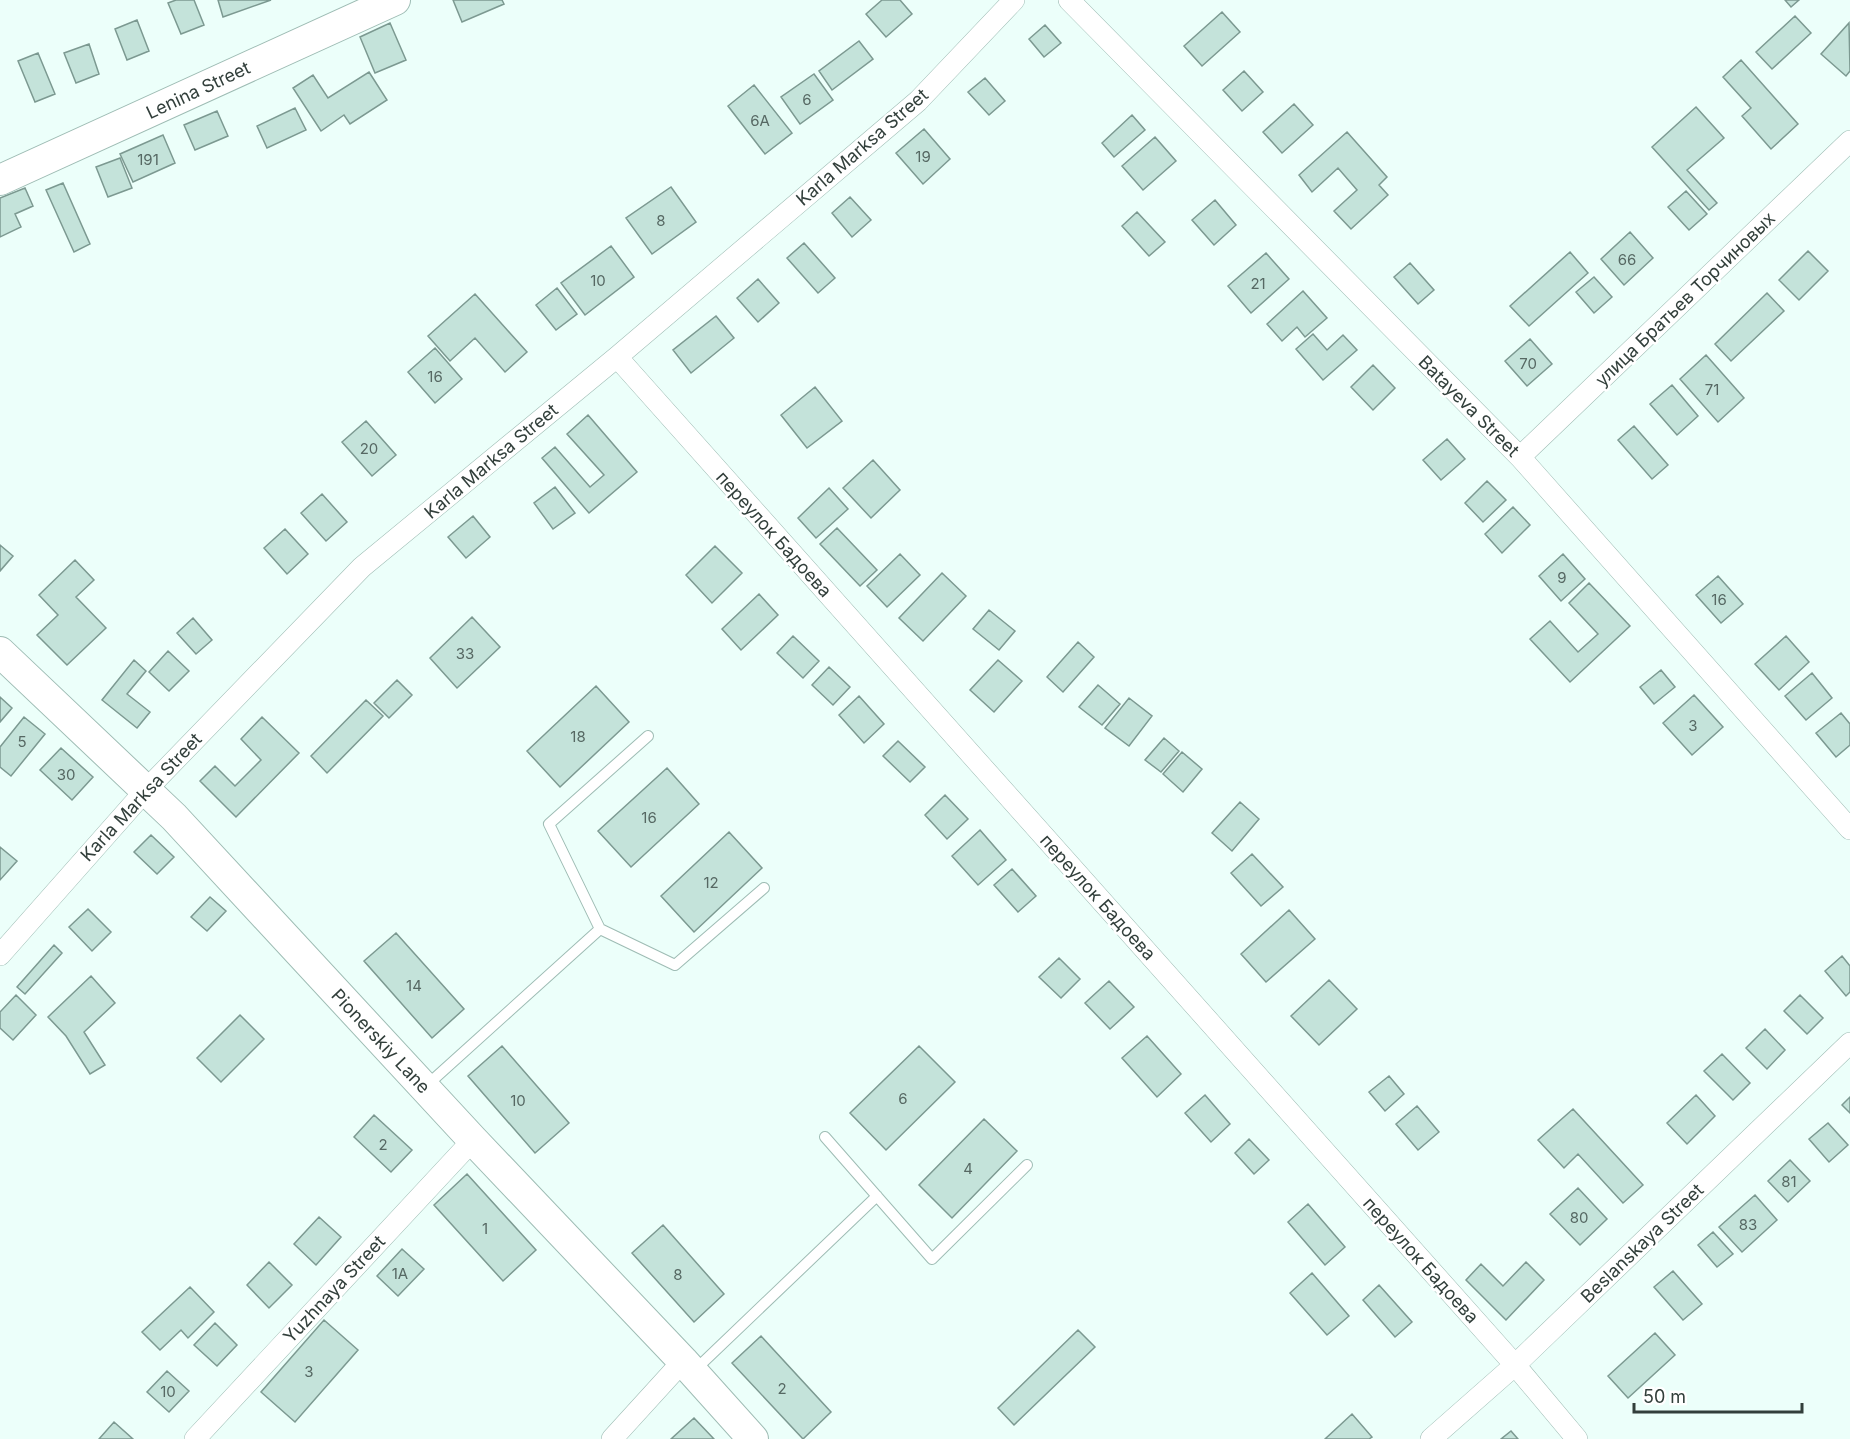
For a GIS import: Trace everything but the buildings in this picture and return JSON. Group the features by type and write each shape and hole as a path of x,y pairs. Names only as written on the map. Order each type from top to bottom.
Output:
{"street":[{"name":"Lenina Street","path":"0,180 395,0"},
{"name":"Karla Marksa Street","path":"0,955 145,791 362,567 617,357 918,101 1014,0"},
{"name":"Batayeva Street","path":"1069,0 1520,457 1850,829"},
{"name":"улица Братьев Торчиновых","path":"1520,457 1850,141"},
{"name":"переулок Бадоева","path":"617,357 1515,1365 1576,1439"},
{"name":"Pionerskiy Lane","path":"0,652 174,817 753,1439"},
{"name":"Beslanskaya Street","path":"1431,1439 1515,1365 1850,1043"},
{"name":"Yuzhnaya Street","path":"195,1439 473,1140"},
{"path":"612,1439 688,1367"}],"lane":[{"path":"648,736 549,824 600,929 675,964 764,888"},
{"path":"424,1087 600,929"},
{"path":"825,1137 932,1259 1027,1165"},
{"path":"688,1367 877,1196"}]}
